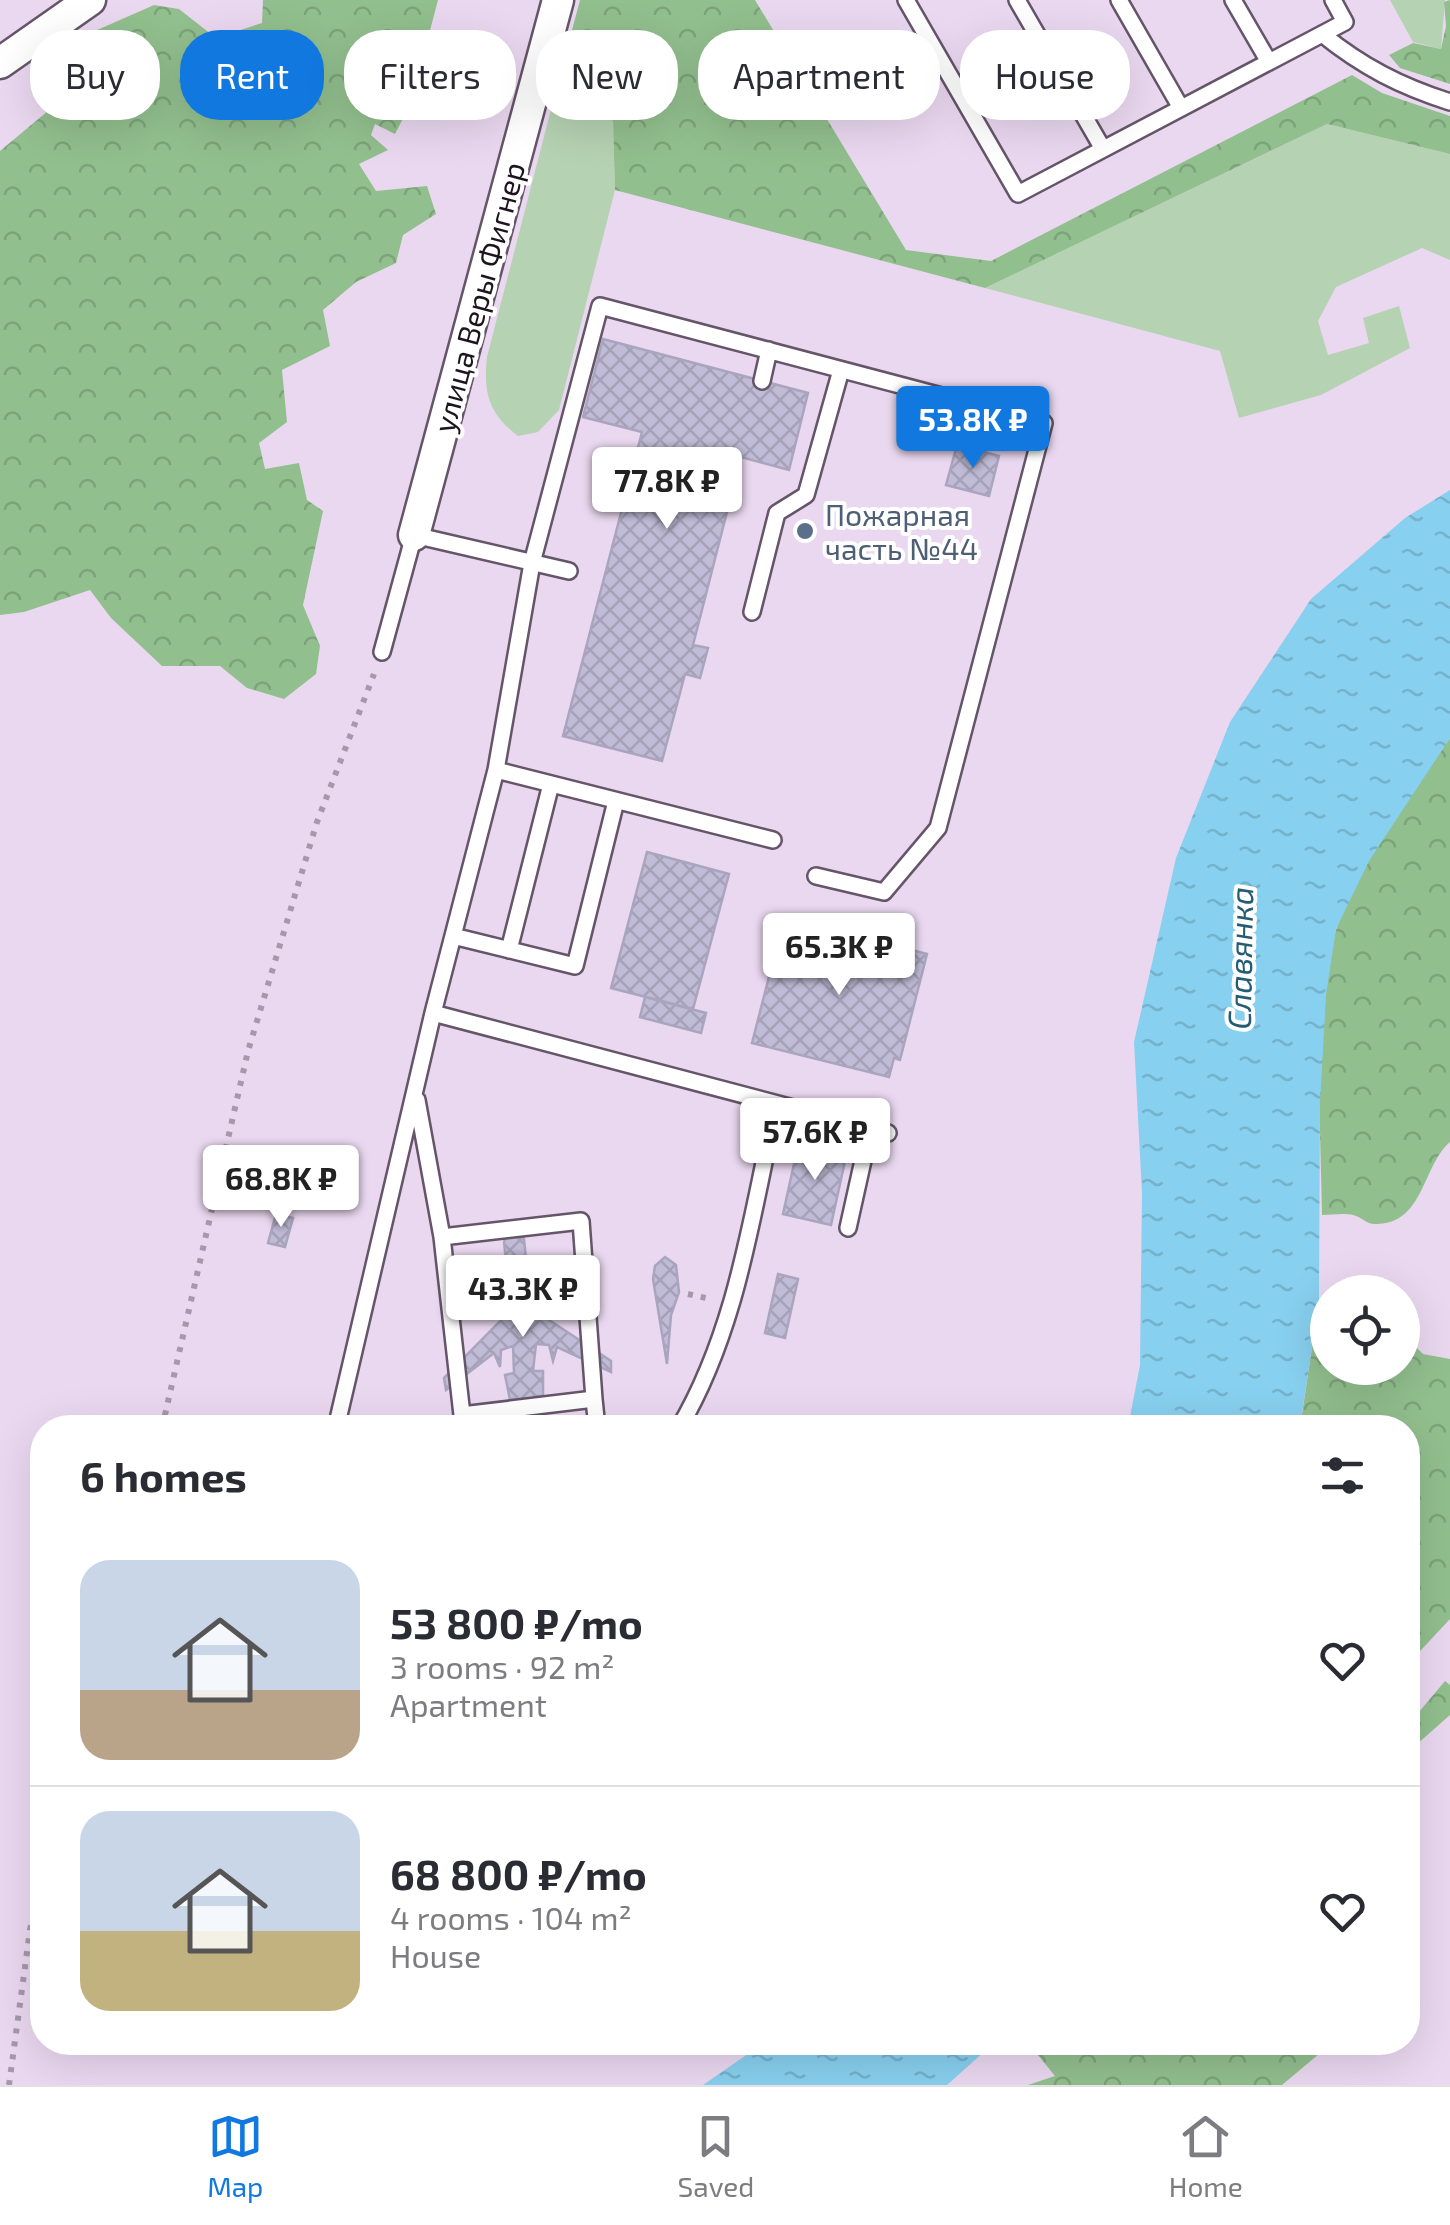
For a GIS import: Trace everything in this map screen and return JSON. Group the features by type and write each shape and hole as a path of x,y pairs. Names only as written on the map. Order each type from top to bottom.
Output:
{"street":[{"path":"0,62 90,0"},
{"name":"улица Веры Фигнер","path":"414,535 558,0"}],"lane":[{"path":"906,0 1018,194 1345,22 1333,0"},
{"path":"1017,0 1103,149"},
{"path":"1119,0 1181,108"},
{"path":"1233,0 1268,62"},
{"path":"1322,34 1365,68 1404,88 1450,102"},
{"path":"339,1415 433,1013 496,770 532,563 600,306 1044,423 938,828 884,892 816,876"},
{"path":"762,380 769,350"},
{"path":"752,612 777,513 806,495 841,370"},
{"path":"382,652 414,535 569,571"},
{"path":"496,770 773,840"},
{"path":"509,950 551,784"},
{"path":"453,936 575,966 616,800"},
{"path":"433,1013 888,1134"},
{"path":"415,1090 442,1237 462,1415 594,1398"},
{"path":"687,1415 703,1388 728,1319 776,1104"},
{"path":"848,1228 870,1128"},
{"path":"442,1237 581,1221 596,1415"}],"path":[{"path":"165,1415 248,1051 317,822 382,652"},
{"path":"9,2085 30,1930"}],"green space":[{"path":"263,0 438,0 430,30 344,30 344,120 402,120 395,134 375,124 371,135 388,150 359,164 376,191 427,186 436,214 403,235 396,263 356,282 323,310 330,346 282,370 287,422 259,443 265,469 299,463 307,500 323,511 303,605 320,646 316,674 284,699 247,688 220,666 162,666 111,618 90,590 24,612 0,615 0,151 37,120 160,120 160,30 97,30 154,5 179,9 206,30 180,30 180,120 324,120 324,30 241,30 262,23"},
{"path":"580,0 755,0 773,30 698,30 698,120 827,120 906,250 991,261 1352,75 1382,93 1450,116 1450,154 1327,124 985,288 615,190 611,120 678,120 678,30 572,30"},
{"path":"1390,0 1445,0 1441,49 1413,42"},
{"path":"1450,0 1450,84 1400,68 1389,55 1413,43 1441,49 1446,26 1444,2"},
{"path":"548,120 613,121 615,190 559,410 538,432 518,436 494,411 487,392 487,357"},
{"path":"1327,124 1450,154 1450,260 1422,248 1336,287 1318,321 1328,355 1369,343 1363,318 1399,306 1410,348 1321,395 1239,418 1220,351 985,288"},
{"path":"1450,738 1450,1142 1433,1165 1413,1205 1391,1222 1375,1224 1353,1215 1322,1215 1321,1029 1329,956 1359,877"},
{"path":"1420,1351 1450,1359 1450,1619 1420,1651 1420,1415 1302,1415 1310,1361 1310,1385 1420,1385"},
{"path":"1445,1681 1450,1685 1450,1715 1420,1741 1420,1711"},
{"path":"1038,2055 1318,2055 1282,2085 1028,2085 1055,2076"}],"water":[{"name":"Славянка","path":"1450,490 1450,738 1369,861 1336,929 1326,995 1320,1103 1319,1275 1310,1275 1310,1360 1302,1415 1130,1415 1140,1365 1142,1193 1134,1042 1176,858 1230,722 1311,599 1405,518"},
{"path":"746,2055 981,2055 947,2085 703,2085"}],"building":[{"path":"603,339 808,393 789,470 741,457 693,645 708,648 700,678 685,674 662,761 563,736 642,432 583,417"},
{"path":"957,445 999,456 989,496 946,485"},
{"path":"647,852 729,874 693,1009 611,988"},
{"path":"784,918 927,954 900,1060 894,1058 889,1077 752,1043"},
{"path":"645,997 706,1013 701,1033 640,1017"},
{"path":"799,1141 847,1152 831,1225 783,1214"},
{"path":"276,1214 293,1218 285,1247 268,1243"},
{"path":"519,1232 524,1239 531,1308 611,1361 611,1372 557,1347 553,1361 549,1345 536,1344 533,1371 543,1371 543,1396 534,1396 533,1415 520,1415 518,1398 510,1400 505,1375 514,1373 513,1346 501,1350 500,1367 494,1353 446,1390 444,1378 511,1310 504,1242 508,1234"},
{"path":"665,1257 676,1265 679,1292 671,1315 667,1364 653,1279 655,1266"},
{"path":"778,1274 798,1279 785,1338 765,1333"}],"place":[{"name":"Пожарная часть №44","path":"805,531"}]}
